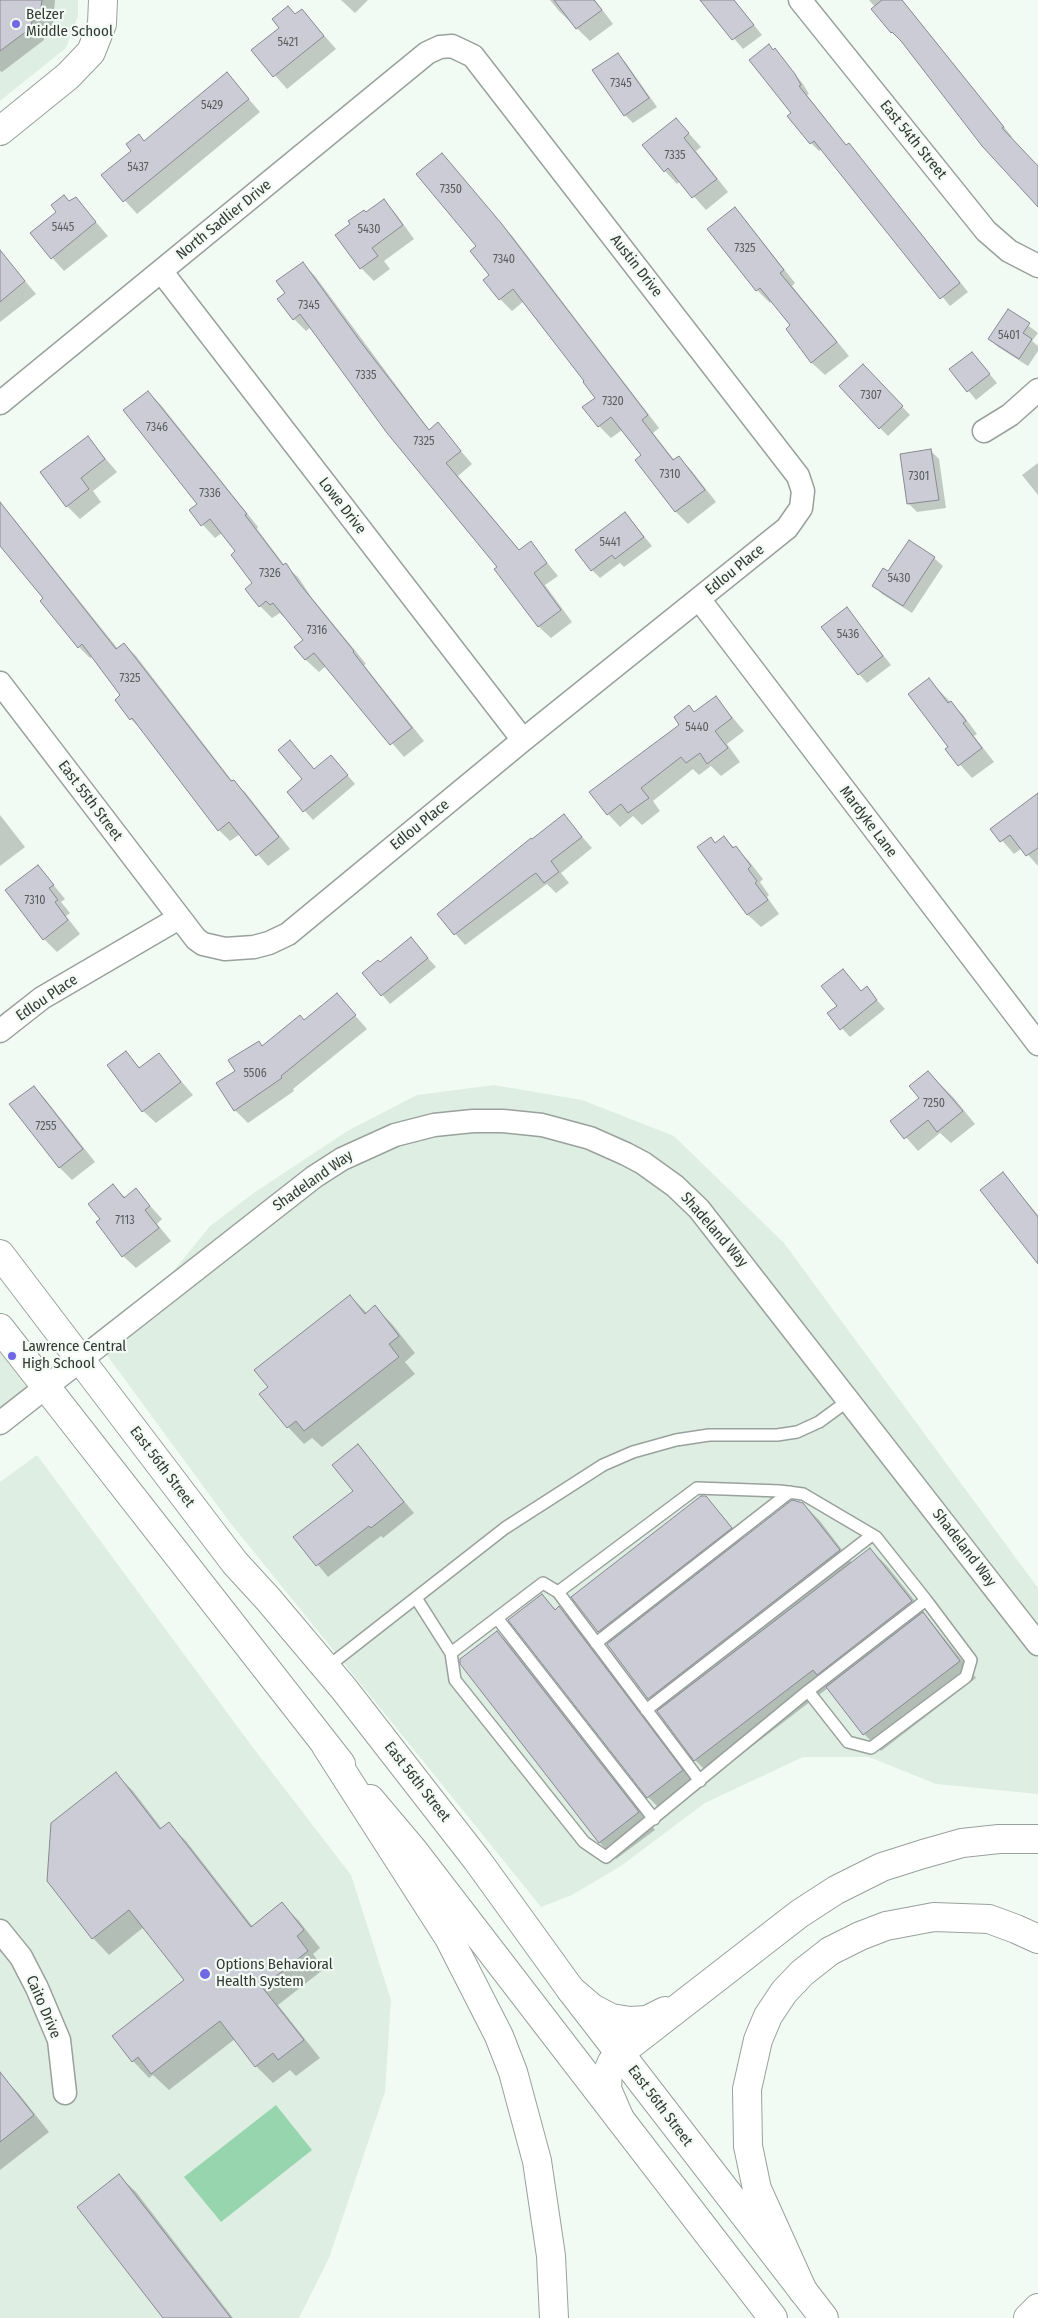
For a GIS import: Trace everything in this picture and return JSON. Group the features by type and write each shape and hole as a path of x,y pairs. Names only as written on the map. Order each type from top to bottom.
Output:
{"main road":[{"path":"0,131 68,76 91,52 102,24 103,0"},
{"name":"East 56th Street","path":"0,1254 63,1373 326,1746 413,1850 773,2318"},
{"name":"East 56th Street","path":"0,1328 63,1373 268,1598 478,1860 571,1990 824,2318"},
{"path":"326,1746 450,1938 499,2036 513,2072 538,2161 550,2246 554,2318"},
{"path":"620,2119 610,2098 607,2081 612,2062 620,2053 696,1996 760,1942 799,1914 836,1890 882,1868 962,1843 999,1839 1038,1839"},
{"path":"803,2291 757,2189 748,2146 747,2089 758,2040 768,2016 790,1986 830,1951 886,1926 934,1916 989,1919 1038,1940"},
{"path":"571,1990 598,2011 611,2018 630,2021 647,2020 696,1996"},
{"path":"1028,2318 1038,2308"}],"street":[{"name":"East 54th Street","path":"800,0 986,231 1009,250 1038,266"},
{"name":"North Sadlier Drive","path":"0,403 427,53 440,47 452,46"},
{"name":"Austin Drive","path":"452,46 468,52 479,63 798,476 803,487 803,498"},
{"name":"Lowe Drive","path":"161,272 523,740"},
{"path":"984,431 1010,415 1038,390"},
{"name":"Edlou Place","path":"0,1031 42,998 179,918 196,939 203,944 225,949 254,947 283,936 523,740 788,528 798,515 803,498"},
{"name":"Mardyke Lane","path":"699,599 1038,1044"},
{"name":"East 55th Street","path":"0,683 179,918"},
{"name":"Shadeland Way","path":"63,1373 314,1177 342,1159 395,1135 434,1125 473,1121 513,1121 571,1132 608,1145 643,1163 685,1194 714,1226 1038,1644"},
{"path":"0,1423 63,1373"},
{"name":"Caito Drive","path":"0,1930 20,1957 59,2040 65,2093"}],"lane":[{"path":"326,1668 505,1528 564,1489 610,1462 646,1448 676,1440 709,1435 767,1436 792,1433 819,1422 849,1400"},
{"path":"558,1592 697,1488 803,1494 872,1534 926,1600 971,1660 966,1677 870,1748 848,1742 808,1691"},
{"path":"596,1643 790,1492"},
{"path":"646,1710 872,1534"},
{"path":"451,1653 543,1583 558,1592 700,1781"},
{"path":"416,1598 451,1653 455,1680 584,1842 606,1856 654,1819 808,1691 926,1600"},
{"path":"497,1618 654,1819"}],"shaded area":[{"path":"0,0 78,0 78,16 66,48 0,101"},
{"path":"494,1085 582,1100 674,1136 784,1243 1038,1588 1038,1794 936,1784 869,1757 803,1757 705,1803 621,1866 572,1895 541,1907 228,1520 106,1354 210,1226 255,1192 349,1130 417,1095"},
{"name":"Lawrence Central High School","path":"0,1326 46,1386 0,1423"},
{"path":"37,1455 251,1745 351,1875 391,2000 385,2092 329,2258 299,2318 0,2318 0,1482"}],"green space":[{"path":"276,2105 312,2150 221,2222 184,2177"}],"building":[{"name":"Belzer Middle School","path":"0,0 42,0 39,20 32,21 31,28 0,51"},
{"path":"554,0 594,0 602,10 576,29"},
{"path":"700,0 734,0 754,25 732,40"},
{"path":"882,0 902,0 1004,127 1002,128 1038,166 1038,207 982,146 901,41 891,33 871,9"},
{"path":"288,6 295,14 302,9 324,36 273,77 251,50 279,28 272,19"},
{"path":"769,44 773,50 775,48 795,74 801,85 799,86 846,145 849,143 960,283 940,299 814,141 810,144 787,116 791,113 749,60"},
{"path":"618,53 649,98 624,116 592,70"},
{"path":"227,72 249,99 123,202 101,175 131,151 126,144 139,134 144,141"},
{"path":"676,118 689,133 684,138 717,179 692,198 668,168 664,172 642,145"},
{"path":"442,153 501,223 648,415 642,420 673,460 679,456 705,490 675,512 635,460 641,455 611,417 598,427 582,407 595,398 513,289 499,300 483,280 489,275 470,251 476,246 416,174"},
{"path":"64,195 69,201 76,197 96,222 51,259 30,233 56,212 51,205"},
{"path":"384,199 403,225 372,248 378,256 360,269 335,235 350,224 348,221 364,210 366,212"},
{"path":"735,207 784,270 780,273 837,342 811,363 786,329 790,325 760,288 756,291 707,229"},
{"path":"0,250 25,281 0,302"},
{"path":"303,262 360,341 429,430 438,422 461,451 446,463 519,550 531,541 547,563 534,573 561,610 538,627 494,569 497,567 387,433 300,314 293,320 277,299 285,293 276,281"},
{"path":"1008,309 1030,323 1023,333 1032,339 1019,359 988,339"},
{"path":"972,352 990,374 967,392 949,369"},
{"path":"863,364 903,406 879,429 839,386"},
{"path":"148,391 247,514 245,515 283,565 286,563 299,583 354,651 412,728 390,745 314,653 305,660 294,647 303,640 273,603 270,605 266,601 259,607 245,589 252,583 231,555 235,551 210,519 201,526 189,510 197,504 123,410"},
{"path":"88,436 105,459 81,478 89,489 66,507 40,472"},
{"path":"931,449 939,500 907,504 900,454"},
{"path":"0,502 116,649 124,643 231,781 234,780 279,837 256,856 229,822 218,831 132,718 130,720 115,700 120,695 82,644 78,648 40,601 43,598 0,546"},
{"path":"625,512 644,537 615,559 612,555 591,571 575,550"},
{"path":"909,540 935,557 903,606 872,586 883,568 888,571"},
{"path":"847,607 883,656 858,675 821,627"},
{"path":"929,678 948,703 951,701 966,721 963,723 982,748 958,766 945,749 948,747 908,694"},
{"path":"716,696 732,718 715,731 728,748 707,764 700,753 686,763 681,757 641,788 649,798 628,813 621,804 607,815 589,792 679,725 674,717 689,705 694,712"},
{"path":"290,740 314,769 331,755 348,775 303,812 287,792 302,779 278,750"},
{"path":"1038,793 1038,848 1026,856 1010,835 1000,842 990,829"},
{"path":"564,814 582,837 551,861 559,872 544,883 536,873 454,935 437,914 531,838"},
{"path":"724,836 733,848 736,846 751,866 748,869 757,881 755,883 768,900 747,915 697,847 711,837 715,843"},
{"path":"38,865 54,885 49,888 58,900 55,902 68,920 43,940 5,890"},
{"path":"411,937 428,958 381,996 362,973 378,960 380,962"},
{"path":"843,969 861,991 867,986 877,1000 840,1030 827,1013 837,1006 821,986"},
{"path":"337,993 356,1015 281,1076 282,1078 234,1111 216,1083 235,1071 228,1060 259,1041 262,1046 300,1015 304,1020"},
{"path":"126,1051 139,1068 159,1053 181,1082 142,1112 107,1065"},
{"path":"928,1071 963,1111 937,1132 928,1120 904,1139 890,1121 919,1098 909,1086"},
{"path":"34,1086 83,1149 59,1168 9,1104"},
{"path":"1003,1172 1038,1217 1038,1264 980,1190"},
{"path":"113,1184 124,1198 136,1188 150,1206 145,1210 159,1228 122,1257 96,1222 100,1219 88,1204"},
{"path":"350,1295 365,1314 375,1305 399,1336 389,1344 399,1357 304,1431 296,1421 287,1428 259,1394 268,1387 254,1370"},
{"path":"358,1444 404,1502 371,1528 369,1526 316,1566 293,1537 353,1491 332,1465"},
{"path":"701,1496 706,1496 732,1528 598,1632 571,1597"},
{"path":"792,1500 803,1503 840,1550 648,1699 607,1644"},
{"path":"870,1548 912,1601 817,1675 813,1670 694,1761 657,1711"},
{"path":"542,1594 555,1610 559,1606 683,1770 647,1798 508,1620"},
{"path":"923,1612 960,1661 863,1735 826,1687"},
{"path":"497,1631 639,1812 599,1843 460,1664 460,1659"},
{"path":"116,1772 160,1829 169,1822 251,1927 282,1902 304,1930 297,1936 308,1951 262,1987 304,2040 278,2060 273,2053 255,2067 220,2021 151,2074 138,2057 132,2062 112,2036 184,1980 129,1910 92,1939 47,1881 51,1823"},
{"path":"0,2072 34,2115 0,2142"},
{"path":"119,2174 231,2318 163,2318 77,2207"}],"place":[{"name":"Belzer Middle School","path":"16,24"},
{"name":"Lawrence Central High School","path":"12,1356"},
{"name":"Options Behavioral Health System","path":"205,1974"}]}
